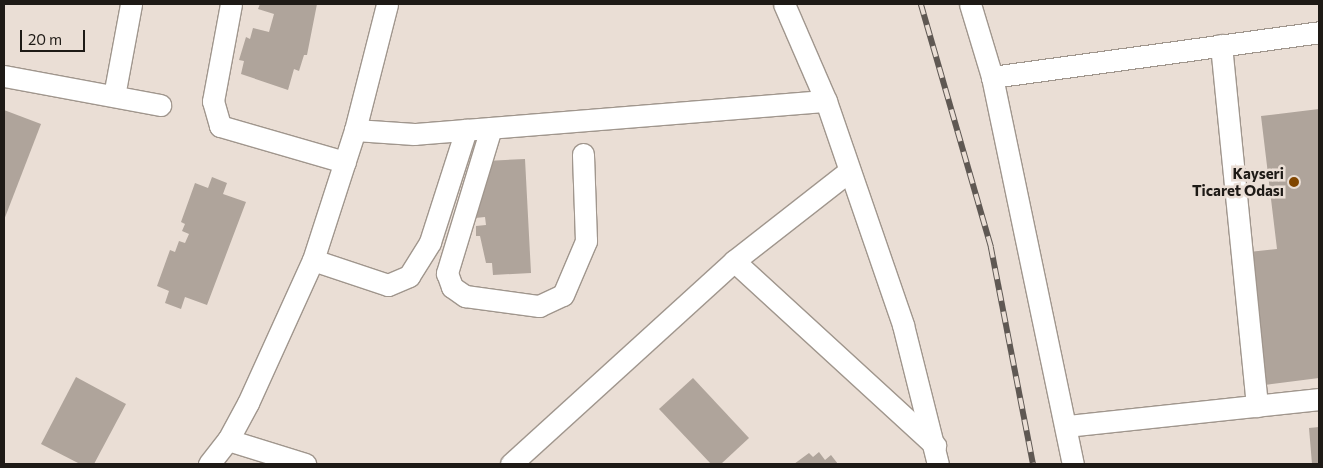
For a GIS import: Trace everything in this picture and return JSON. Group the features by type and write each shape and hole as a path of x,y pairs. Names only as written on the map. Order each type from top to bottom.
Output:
{"street":[{"path":"114,96 131,4"},
{"path":"232,4 213,102 220,126 345,162"},
{"path":"208,464 228,440 313,260 356,130 387,4"},
{"path":"784,4 826,101 904,325 936,455"},
{"path":"970,4 992,76 1067,426 1073,464"},
{"path":"992,76 1319,32"},
{"path":"1221,45 1257,406"},
{"path":"4,76 160,105"},
{"path":"356,130 414,134 826,101"},
{"path":"491,128 446,273 452,287 465,296 539,306 563,294 586,241 583,154"},
{"path":"313,260 388,285 409,276 430,242 466,130"},
{"path":"511,464 734,261 849,171"},
{"path":"734,261 936,455"},
{"path":"1067,426 1319,399"},
{"path":"228,440 304,464"}],"building":[{"path":"260,4 317,4 307,55 304,55 299,71 294,69 288,90 241,74 244,61 239,60 246,37 250,39 253,28 269,32 274,14 258,9"},
{"name":"Kayseri Ticaret Odası","path":"1319,109 1319,378 1265,385 1249,252 1277,249 1261,116"},
{"path":"4,110 41,124 4,220"},
{"path":"525,159 531,273 493,275 492,263 486,263 480,236 476,236 476,226 486,225 485,217 475,218 477,187 481,178 487,178 486,161"},
{"path":"212,177 227,183 223,194 246,202 207,305 185,297 181,309 165,303 169,291 157,286 170,250 175,252 179,241 185,243 189,234 182,231 185,224 181,222 195,183 208,188"},
{"path":"76,377 126,404 94,464 80,464 41,444"},
{"path":"693,378 749,438 721,464 711,464 659,409"},
{"path":"1319,427 1319,464 1312,464 1309,428"},
{"path":"819,452 825,460 831,455 838,464 794,464 809,453 813,457"}],"railway":[{"path":"921,4 991,247 1033,464"}],"place":[{"name":"Kayseri Ticaret Odası","path":"1294,182"}]}
